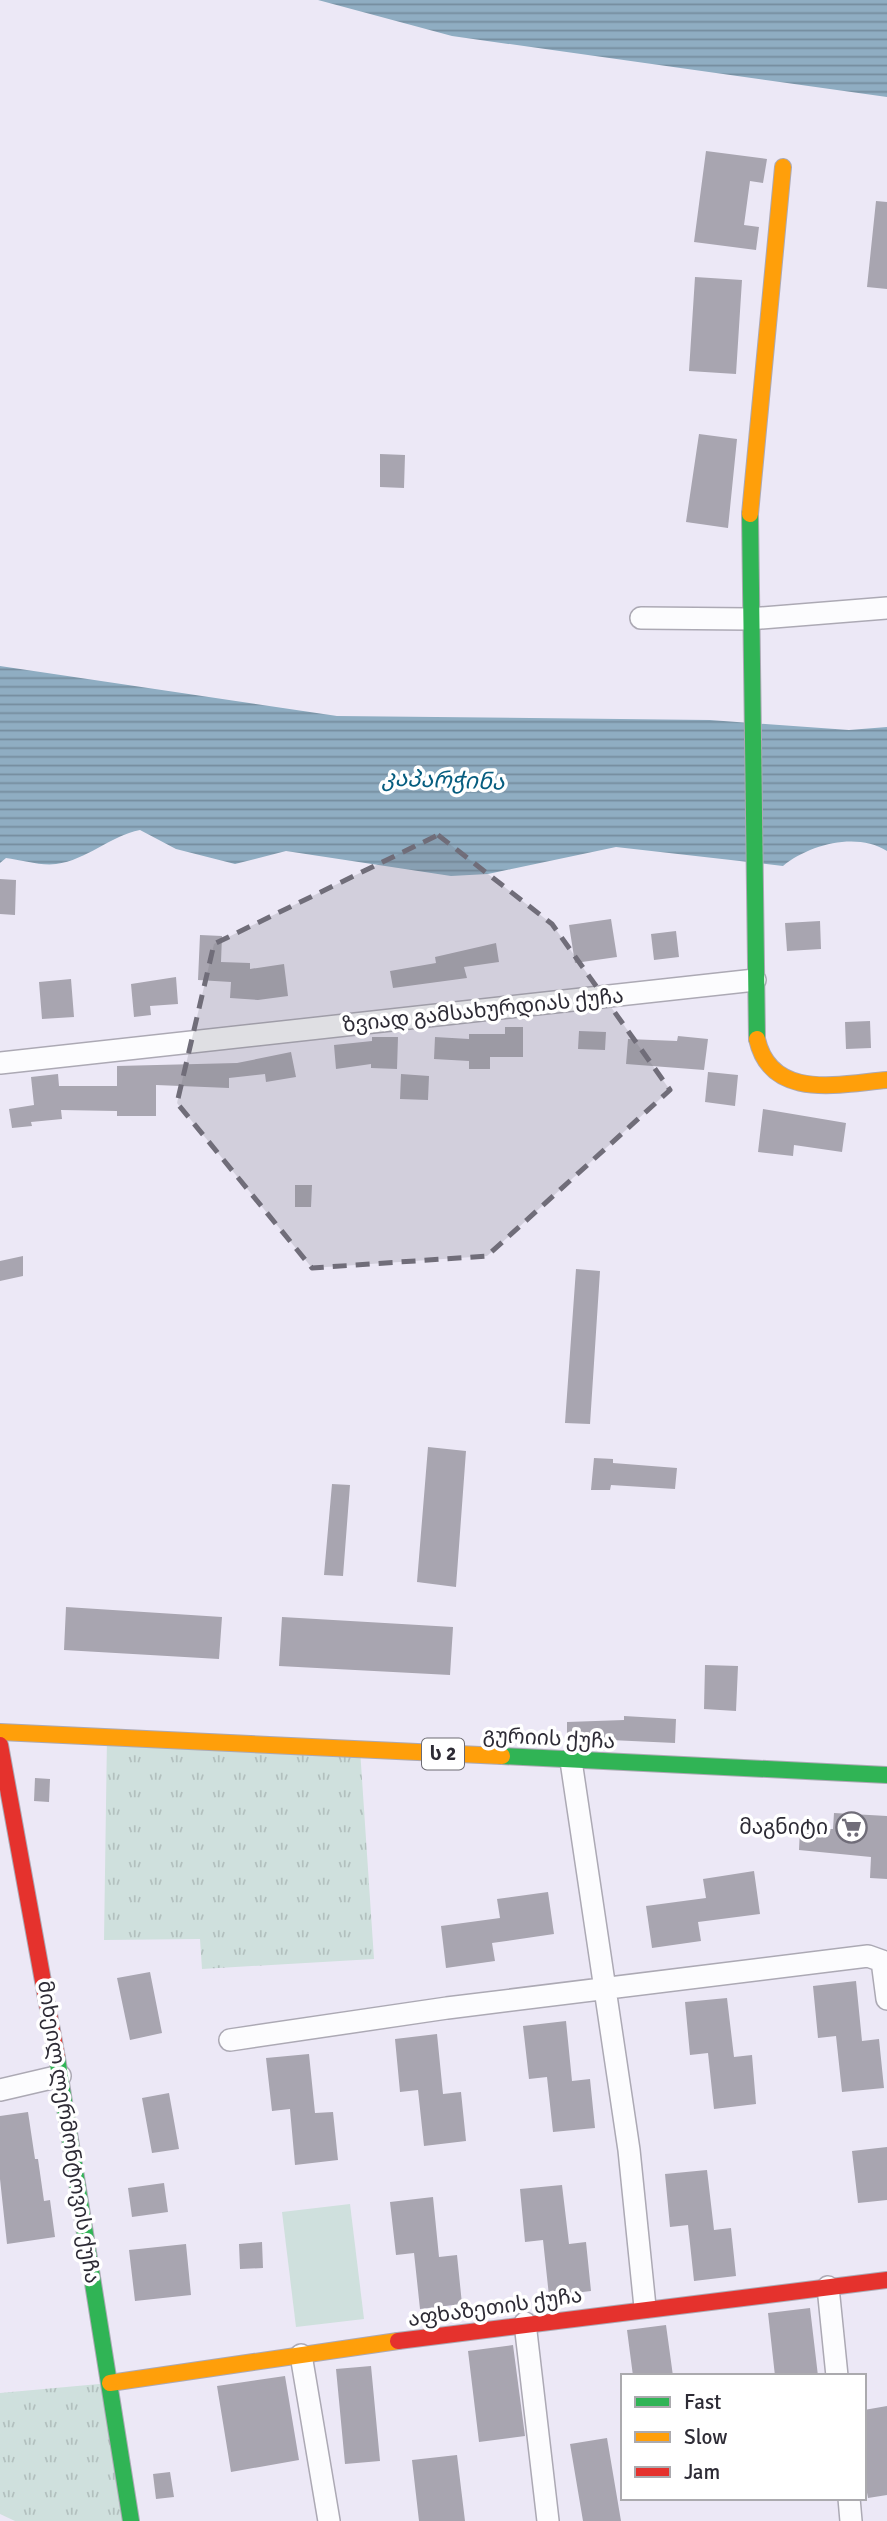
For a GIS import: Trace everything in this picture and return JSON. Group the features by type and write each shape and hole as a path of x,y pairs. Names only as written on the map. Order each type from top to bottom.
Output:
{"main road":[{"path":"783,167 750,497 757,1041 765,1065 801,1084 887,1080"},
{"name":"გურიის ქუჩა","path":"0,1732 887,1775"},
{"name":"მიხეილ ლერმონტოვის ქუჩა","path":"0,1745 60,2076 131,2521"},
{"name":"აფხაზეთის ქუჩა","path":"110,2383 645,2307 887,2280"}],"street":[{"path":"641,618 750,618 887,608"},
{"name":"ზვიად გამსახურდიას ქუჩა","path":"0,1063 755,981"},
{"path":"571,1761 603,1990 629,2150 645,2307"},
{"path":"230,2040 447,2008 868,1956 882,1961 887,1998"},
{"path":"0,2090 60,2076"},
{"path":"828,2287 837,2374"},
{"path":"525,2323 548,2521"},
{"path":"301,2356 329,2521"},
{"path":"849,2500 852,2521"}],"highlighted area":[{"path":"438,835 552,924 670,1090 487,1256 312,1268 177,1103 214,944"}],"green space":[{"path":"107,1737 360,1749 374,1959 202,1969 200,1939 104,1940"},
{"path":"350,2204 364,2319 296,2327 282,2212"},
{"path":"110,2383 131,2521 15,2521 0,2514 0,2393"}],"water":[{"path":"318,0 887,0 887,97 452,36"},
{"name":"კაპარჭინა","path":"0,666 337,716 710,720 849,730 887,727 887,851 862,842 834,843 806,852 783,866 616,847 488,874 451,876 286,851 235,864 176,849 140,830 67,862 44,864 6,858 0,863"}],"building":[{"path":"706,151 767,159 763,183 750,181 744,225 759,227 756,250 694,242"},
{"path":"876,201 887,202 887,289 867,287"},
{"path":"695,277 742,280 736,374 689,371"},
{"path":"699,434 737,439 728,528 686,522"},
{"path":"380,454 405,455 404,488 380,487"},
{"path":"0,879 16,880 15,915 0,914"},
{"path":"611,919 617,957 575,963 569,925"},
{"path":"820,921 821,949 787,951 785,923"},
{"path":"676,931 679,957 654,960 651,934"},
{"path":"200,935 222,936 221,962 250,963 250,969 284,964 288,996 258,1000 230,998 231,982 198,980"},
{"path":"496,943 499,962 464,967 467,978 393,988 390,971 436,963 435,957"},
{"path":"176,977 178,1004 150,1006 151,1015 134,1017 131,984"},
{"path":"71,979 74,1017 42,1019 39,982"},
{"path":"870,1021 871,1048 846,1049 845,1022"},
{"path":"505,1027 523,1027 523,1057 490,1057 490,1069 469,1069 469,1061 434,1059 435,1037 469,1039 469,1034 505,1034"},
{"path":"579,1031 606,1032 605,1050 578,1049"},
{"path":"678,1036 708,1039 704,1070 626,1064 628,1039 677,1041"},
{"path":"372,1037 398,1037 397,1069 371,1068 371,1064 336,1069 334,1045 372,1041"},
{"path":"291,1052 296,1077 266,1082 265,1074 229,1078 229,1088 156,1085 156,1116 117,1116 117,1111 61,1110 62,1119 31,1122 32,1126 12,1128 9,1109 34,1105 31,1077 58,1074 59,1086 117,1086 117,1066 237,1063"},
{"path":"708,1072 738,1075 735,1106 705,1102"},
{"path":"401,1074 429,1076 428,1100 400,1099"},
{"path":"763,1109 846,1123 842,1152 794,1145 793,1156 758,1152"},
{"path":"295,1185 312,1185 311,1207 295,1207"},
{"path":"23,1256 23,1276 0,1281 0,1261"},
{"path":"576,1269 600,1271 590,1424 565,1423"},
{"path":"428,1447 466,1451 456,1587 417,1582"},
{"path":"594,1458 613,1459 613,1463 677,1468 675,1489 611,1485 610,1490 591,1490"},
{"path":"332,1484 350,1485 343,1576 324,1575"},
{"path":"66,1607 222,1617 219,1659 64,1650"},
{"path":"282,1617 453,1627 450,1675 279,1666"},
{"path":"705,1665 738,1666 736,1711 704,1709"},
{"path":"624,1716 676,1719 675,1743 567,1738 567,1722 624,1720"},
{"path":"35,1778 50,1779 49,1802 34,1801"},
{"path":"834,1813 887,1816 887,1879 870,1878 871,1857 799,1850 800,1829 833,1829"},
{"path":"754,1871 760,1914 698,1922 701,1941 652,1948 646,1906 706,1898 703,1879"},
{"path":"548,1892 554,1934 492,1943 495,1961 446,1968 441,1926 500,1918 497,1899"},
{"path":"150,1972 162,2033 130,2040 117,1978"},
{"path":"856,1981 862,2041 879,2039 884,2088 842,2092 836,2036 818,2038 813,1986"},
{"path":"727,1998 734,2057 752,2055 756,2104 714,2109 708,2053 690,2055 685,2002"},
{"path":"566,2021 572,2081 590,2079 595,2128 553,2132 547,2077 529,2079 523,2026"},
{"path":"437,2034 443,2094 461,2092 466,2141 424,2146 418,2090 400,2092 395,2039"},
{"path":"309,2054 315,2113 333,2112 338,2160 295,2165 290,2109 272,2111 266,2058"},
{"path":"169,2093 179,2149 152,2153 142,2098"},
{"path":"28,2112 44,2201 50,2200 55,2237 7,2244 0,2179 0,2116"},
{"path":"887,2147 887,2200 858,2203 852,2151"},
{"path":"707,2170 714,2230 731,2228 736,2276 694,2281 688,2225 670,2227 665,2174"},
{"path":"164,2183 168,2212 132,2217 128,2188"},
{"path":"562,2185 569,2244 586,2242 591,2291 549,2296 543,2240 525,2242 520,2189"},
{"path":"433,2197 439,2257 457,2255 462,2304 420,2309 414,2253 396,2255 390,2202"},
{"path":"262,2242 263,2268 240,2269 239,2244"},
{"path":"186,2244 191,2295 135,2301 129,2250"},
{"path":"810,2308 818,2374 775,2374 768,2313"},
{"path":"666,2325 673,2374 633,2374 627,2330"},
{"path":"513,2345 525,2436 479,2442 468,2351"},
{"path":"371,2366 380,2461 345,2464 336,2369"},
{"path":"285,2376 299,2460 231,2472 217,2386"},
{"path":"887,2406 887,2495 868,2498 866,2487 866,2410"},
{"path":"607,2438 621,2521 583,2521 570,2444"},
{"path":"457,2455 465,2521 419,2521 412,2460"},
{"path":"170,2472 174,2497 156,2499 153,2474"}],"traffic: fast":[{"path":"750,514 757,1039"},
{"path":"502,1756 887,1775"},
{"path":"57,2058 131,2521"}],"traffic: slow":[{"path":"750,514 783,167"},
{"path":"757,1039 765,1059 776,1072 792,1080 828,1085 887,1080"},
{"path":"0,1732 502,1756"},
{"path":"110,2383 398,2341"}],"traffic: jam":[{"path":"0,1745 57,2058"},
{"path":"398,2341 887,2280"}],"place":[{"name":"მაგნიტი","path":"851,1827"}]}
